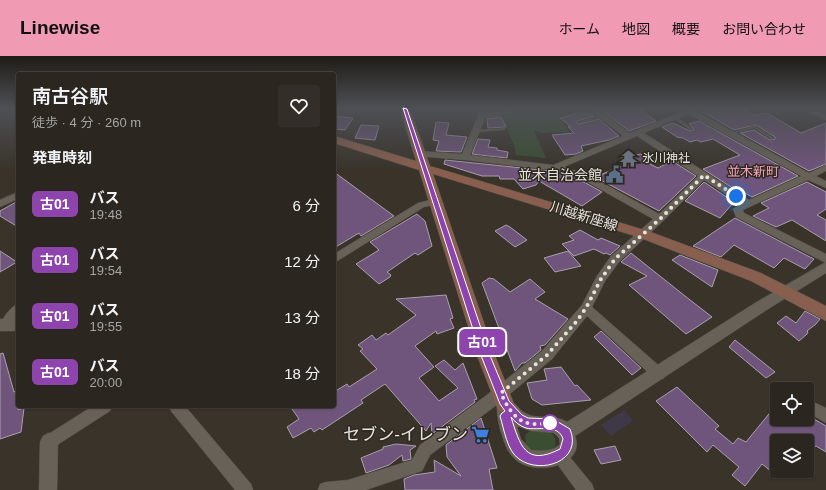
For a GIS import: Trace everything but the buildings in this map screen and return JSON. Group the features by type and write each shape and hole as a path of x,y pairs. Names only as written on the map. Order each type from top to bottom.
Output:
{"main road":[{"path":"411,129 487,358 503,399"},
{"name":"川越新座線","path":"336,140 421,161 643,234 756,277 826,314"}],"street":[{"path":"624,129 704,175 747,203"},
{"path":"556,167 646,129"},
{"path":"725,129 826,185"},
{"path":"465,157 476,131"},
{"path":"421,161 465,157 556,167 585,177 660,219"},
{"path":"826,168 747,203 738,209 739,215 826,259"},
{"path":"330,490 348,488 417,466 425,450 503,399 547,355 586,308 601,279 615,259 660,219 704,175"},
{"path":"0,204 16,196"},
{"path":"336,258 421,205 435,202"},
{"path":"566,432 659,374 785,291 826,267"},
{"path":"586,308 659,374"},
{"path":"8,325 16,312"},
{"path":"503,399 519,419 528,423 553,424 566,432 568,445 564,452 560,456 551,459 535,460 522,455 516,447 507,422 503,399"},
{"path":"48,490 50,442 102,408"},
{"path":"178,408 245,490"},
{"path":"814,409 826,416"},
{"path":"522,455 519,439 528,423"},
{"path":"560,456 586,490"}],"lane":[{"path":"476,131 500,129"},
{"path":"732,133 746,129"},
{"path":"758,129 772,138"}],"shaded area":[{"path":"624,410 633,421 611,436 601,425"}],"green space":[{"path":"507,129 567,129 569,132 540,133 538,131 534,131 546,158 516,155 514,145"},
{"path":"539,430 549,432 554,436 556,442 555,446 548,452 531,451 526,445 525,435 530,431"}],"bus line":[{"name":"古01","path":"411,129 487,358 505,404 519,419 528,423 553,424 558,426 566,432 568,445 560,456 551,459 535,460 527,458 518,451 505,416"}],"place":[{"name":"氷川神社","path":"629,158"},
{"name":"並木自治会館","path":"615,175"},
{"name":"セブン-イレブン","path":"481,434"}],"district":[{"name":"並木新町","path":"753,171"}],"route":[{"path":"550,423 553,424 528,423 519,419 505,404 501,393 512,382 547,355 576,322 586,308 601,279 615,259 660,219 704,175 736,196"}]}
